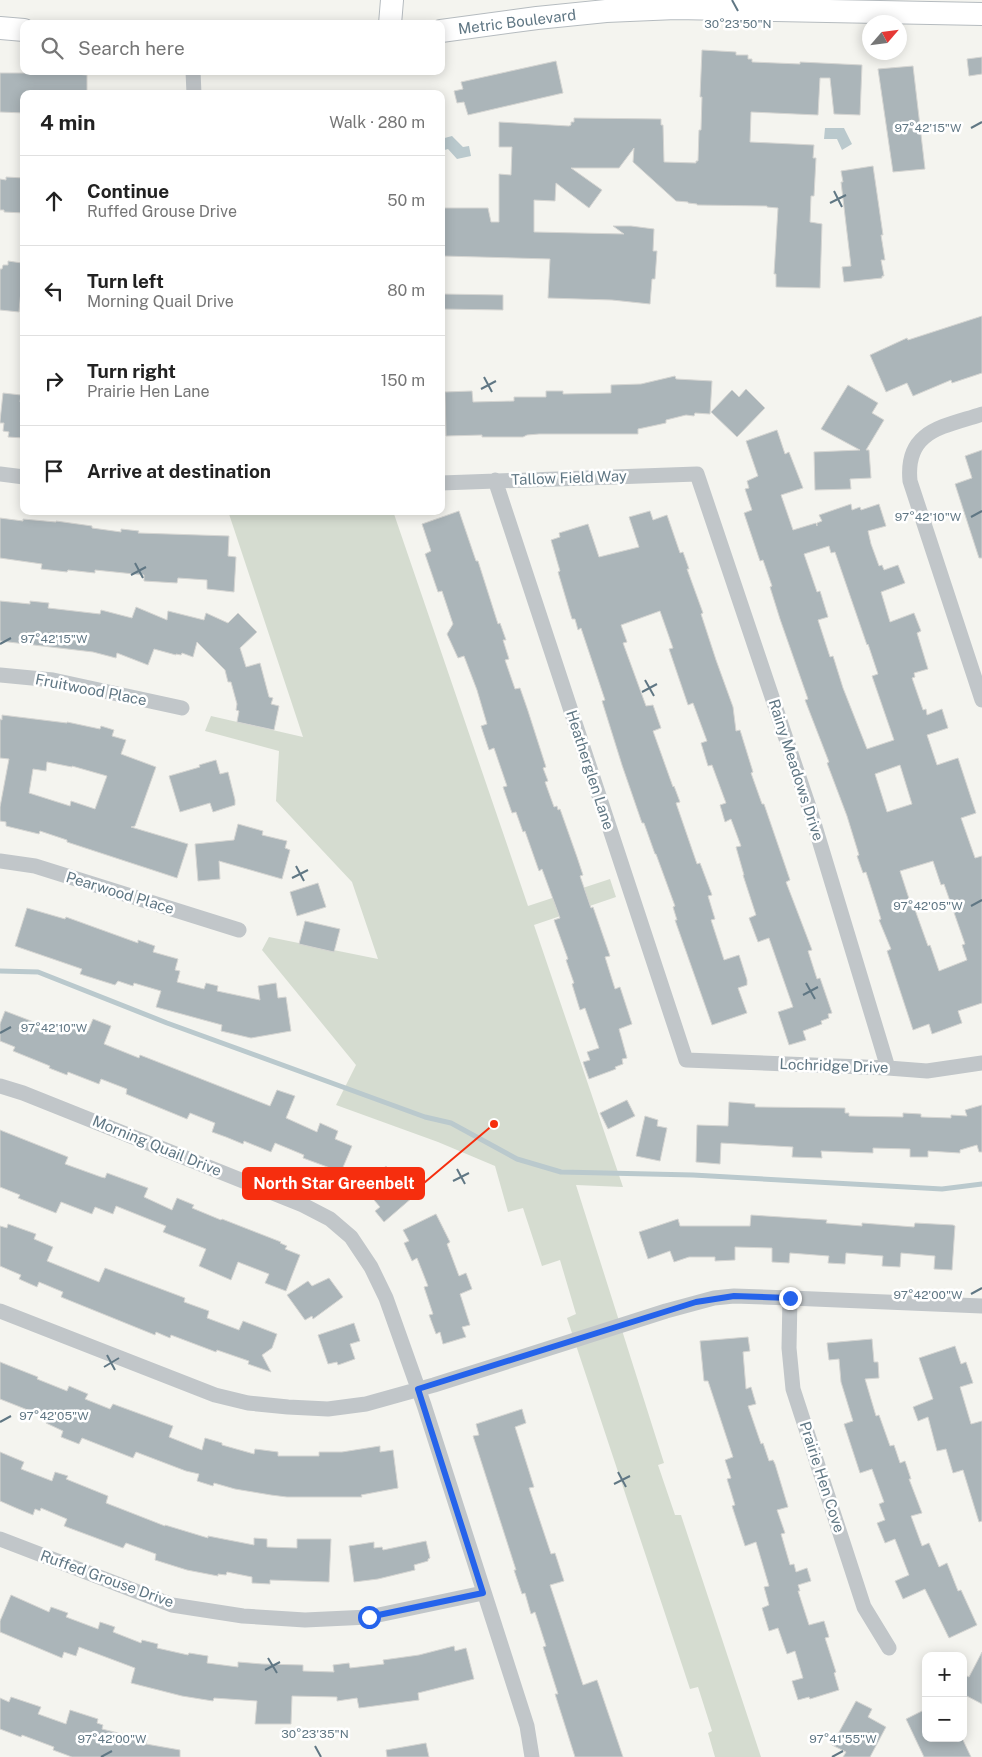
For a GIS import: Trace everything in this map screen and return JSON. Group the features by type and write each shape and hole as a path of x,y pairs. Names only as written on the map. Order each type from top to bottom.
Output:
{"main road":[{"path":"390,20 392,0"},
{"name":"Metric Boulevard","path":"445,30 537,18 676,8 981,15"},
{"path":"0,28 20,30"}],"street":[{"path":"193,75 194,90"},
{"path":"982,414 932,431 921,440 912,452 909,466 910,481 982,700"},
{"path":"0,474 20,476"},
{"name":"Tallow Field Way","path":"445,482 698,474"},
{"name":"Rainy Meadows Drive","path":"698,474 810,810 888,1068"},
{"name":"Heatherglen Lane","path":"495,480 686,1060"},
{"name":"Fruitwood Place","path":"0,675 53,680 182,708"},
{"name":"Pearwood Place","path":"0,861 35,866 239,930"},
{"name":"Lochridge Drive","path":"686,1060 928,1071 982,1064"},
{"name":"Morning Quail Drive","path":"0,1086 22,1093 303,1205 330,1219 351,1237 371,1267 386,1298 418,1389 527,1726 532,1757"},
{"path":"0,1311 215,1395 248,1403 328,1409 366,1404 696,1302 734,1296 982,1306"},
{"name":"Prairie Hen Cove","path":"790,1298 789,1348 794,1389 864,1607 889,1648"},
{"name":"Ruffed Grouse Drive","path":"0,1539 172,1605 243,1616 306,1620 369,1617 483,1593"}],"shaded area":[{"path":"825,128 844,128 852,144 842,150 837,139 824,139"},
{"path":"452,136 463,147 469,146 471,156 457,159 448,149 445,150 445,138"},
{"path":"229,515 394,515 528,906 610,879 616,897 534,925 623,1187 576,1185 664,1463 658,1465 675,1515 681,1515 761,1757 715,1757 708,1733 712,1731 698,1687 690,1689 567,1318 576,1314 560,1260 542,1266 523,1208 508,1212 495,1166 438,1142 336,1105 356,1065 262,950 269,937 378,959 352,882 276,801 279,751 205,731 211,716 303,737"}],"building":[{"path":"702,50 736,52 736,55 748,55 748,59 752,59 752,62 862,65 860,115 834,114 830,78 820,78 818,115 751,112 750,142 814,145 813,158 816,158 814,196 811,196 810,222 822,224 820,288 776,287 776,274 774,274 778,208 767,206 697,205 676,201 633,162 634,148 619,168 571,168 602,190 589,208 556,183 555,201 534,200 534,232 624,234 613,226 654,229 653,251 657,251 655,279 652,279 650,304 612,300 548,298 550,259 445,256 445,208 488,208 491,222 499,222 499,174 511,175 512,147 499,147 499,122 569,126 571,122 574,122 574,118 661,119 661,125 663,125 664,162 696,163 698,161 699,130 701,130 702,97 700,97"},
{"path":"982,57 982,74 969,76 967,59"},
{"path":"556,61 563,93 468,115 464,102 457,103 454,91 463,89 461,82"},
{"path":"913,66 925,169 893,172 878,69"},
{"path":"0,73 20,73 20,75 87,75 87,90 20,90 20,113 0,112"},
{"path":"873,166 883,235 881,235 885,260 881,260 884,276 882,278 844,282 842,267 851,266 841,171"},
{"path":"6,177 20,178 20,213 0,210 0,179 6,180"},
{"path":"8,261 20,263 19,312 0,310 0,269 2,269 3,265 8,265"},
{"path":"445,294 503,295 503,310 445,309"},
{"path":"982,316 982,373 952,383 951,380 913,396 907,383 886,392 870,355 907,338 908,340"},
{"path":"675,376 676,379 712,381 710,414 695,413 694,416 686,415 666,420 666,423 638,429 638,434 539,434 523,437 446,436 445,392 472,391 473,402 514,401 514,397 546,397 546,391 563,391 563,394 611,393 611,385 641,384"},
{"path":"848,385 878,403 872,413 884,420 866,450 869,450 871,478 850,479 851,489 815,490 814,452 860,450 821,429"},
{"path":"746,389 765,408 737,437 711,412 732,390 739,397"},
{"path":"3,393 20,395 20,438 8,437 9,432 3,431 4,423 0,423"},
{"path":"777,430 785,454 789,452 803,488 781,495 793,530 816,523 817,526 817,523 822,521 819,515 851,504 852,510 860,507 861,510 879,504 886,526 868,531 871,544 879,566 882,565 884,570 898,565 905,583 881,592 890,622 914,613 921,631 917,633 928,669 914,673 915,677 912,678 923,710 926,709 927,715 942,709 948,728 927,735 937,765 958,758 976,813 961,818 975,858 982,856 982,1003 958,1011 962,1023 932,1034 929,1024 913,1030 887,951 891,949 879,920 881,919 866,872 863,873 857,856 859,855 847,816 827,763 829,762 805,700 808,699 780,619 770,587 772,586 763,560 760,561 744,513 752,510 745,489 749,488 747,481 758,476 746,441","holes":["829,546 831,553 835,552 868,644 878,674 872,676 894,740 867,749 843,688 833,656 830,657 818,620 828,617 820,591 817,592 804,554","900,765 912,804 887,812 875,774","933,861 941,885 944,884 965,944 962,945 967,960 939,971 914,907 912,908 900,871"]},
{"path":"982,450 982,558 979,558 955,484 972,478 965,456"},
{"path":"459,511 476,561 478,561 498,624 500,623 506,640 503,640 509,659 505,660 515,689 520,688 528,711 546,767 543,768 548,781 545,782 554,807 557,806 558,810 560,809 583,875 580,876 610,956 605,957 615,989 620,987 632,1024 619,1029 627,1058 622,1059 623,1064 615,1067 616,1069 589,1079 583,1062 590,1060 587,1052 599,1048 585,1008 580,1010 572,984 574,983 566,960 568,959 554,920 560,918 542,869 539,871 525,831 523,832 516,812 512,813 503,787 507,786 494,748 489,750 481,726 487,724 477,690 464,656 458,658 447,634 453,624 442,591 438,592 425,554 431,551 422,524"},
{"path":"650,511 653,520 667,515 680,553 683,552 703,613 701,614 733,707 736,731 740,730 753,772 751,773 762,804 764,804 790,880 786,882 812,950 808,951 817,979 820,978 832,1013 828,1014 829,1018 821,1021 822,1024 803,1031 806,1040 789,1045 778,1012 793,1007 769,938 758,942 749,918 756,915 736,847 741,846 731,819 725,822 720,805 726,803 712,765 708,766 701,743 707,741 693,703 688,705 669,649 673,648 660,611 621,625 627,642 623,643 646,706 653,705 661,728 653,731 680,802 676,803 697,864 700,863 712,895 708,896 715,919 711,920 724,960 739,955 747,980 747,985 738,988 747,1013 712,1025 675,920 677,920 673,907 675,906 644,823 642,823 622,765 602,701 605,700 581,628 578,630 575,619 572,619 558,572 560,571 551,540 560,537 559,533 588,524 599,557 639,547 629,517"},
{"path":"0,518 23,521 23,519 56,521 121,532 121,529 139,531 138,533 229,536 228,556 236,557 234,592 207,589 207,580 178,578 177,583 144,581 144,575 95,570 95,573 41,569 42,564 0,558"},
{"path":"0,601 30,604 30,601 49,603 48,608 100,614 101,610 132,618 136,607 167,620 168,611 204,620 206,613 228,623 238,613 257,632 240,648 246,667 260,663 269,697 273,698 271,704 279,706 274,730 237,722 239,711 236,710 237,704 231,682 228,682 225,670 197,642 193,657 182,653 181,655 176,655 154,649 148,665 117,653 116,658 93,652 0,641"},
{"path":"2,715 67,722 100,729 101,726 114,730 112,736 126,740 121,754 156,767 135,826 131,827 188,844 177,878 67,842 67,840 40,831 39,834 6,826 6,822 0,821 0,807 9,759 0,758 0,719 2,720","holes":["47,762 107,776 95,809 71,801 70,806 29,793 33,769 46,771"]},
{"path":"216,760 220,774 228,772 235,805 213,812 210,803 180,812 169,776"},
{"path":"238,824 263,831 262,835 287,841 285,848 290,850 282,879 219,861 220,879 198,881 195,844 234,840"},
{"path":"318,883 326,907 297,916 290,892"},
{"path":"27,908 65,919 66,917 138,943 138,940 155,946 153,952 178,959 175,970 180,971 177,982 204,989 206,983 218,986 217,991 260,1000 258,986 276,983 278,998 286,997 291,1031 251,1038 221,1031 222,1025 156,1007 161,991 134,983 133,986 118,981 115,985 80,974 82,969 15,946"},
{"path":"305,921 340,929 334,952 299,944"},
{"path":"5,1011 65,1034 69,1024 88,1031 93,1019 111,1026 104,1044 139,1058 140,1055 270,1106 277,1090 295,1096 286,1118 317,1132 320,1123 338,1131 335,1139 352,1146 341,1172 303,1158 304,1155 275,1143 271,1152 244,1141 243,1144 212,1132 215,1123 190,1113 187,1119 126,1094 127,1089 101,1079 99,1084 68,1072 67,1075 13,1051 15,1047 0,1041 0,1024"},
{"path":"627,1100 635,1116 608,1129 600,1113"},
{"path":"729,1102 755,1104 755,1107 845,1108 845,1113 849,1113 849,1116 903,1117 903,1113 921,1114 921,1117 951,1118 951,1115 967,1116 965,1110 982,1105 982,1152 979,1152 977,1145 960,1150 960,1153 928,1151 928,1157 910,1157 910,1149 873,1148 873,1153 821,1151 822,1158 792,1157 793,1147 721,1143 720,1164 696,1162 697,1125 728,1126"},
{"path":"645,1116 658,1120 657,1126 667,1128 660,1161 636,1156"},
{"path":"0,1130 68,1157 65,1164 105,1178 107,1173 148,1188 144,1197 172,1210 177,1198 194,1205 192,1208 281,1242 287,1246 285,1249 300,1255 286,1291 265,1283 269,1274 238,1262 231,1280 199,1266 206,1249 163,1232 166,1226 116,1206 113,1214 95,1207 92,1214 61,1202 56,1213 18,1198 20,1195 0,1187"},
{"path":"386,1166 413,1197 384,1222 375,1211 380,1207 363,1187"},
{"path":"436,1214 450,1242 447,1244 459,1276 466,1273 472,1289 460,1294 470,1325 462,1327 466,1337 443,1344 440,1332 436,1334 429,1315 433,1314 424,1287 428,1286 417,1258 412,1261 404,1243 409,1241 403,1230"},
{"path":"751,1215 827,1220 826,1223 862,1226 862,1223 914,1227 915,1223 953,1225 955,1226 952,1270 934,1269 935,1256 901,1253 900,1267 882,1266 883,1256 846,1253 845,1264 828,1263 829,1256 790,1253 789,1263 772,1262 772,1248 735,1247 735,1260 715,1261 715,1257 689,1257 674,1262 670,1251 648,1259 639,1232 678,1219 680,1226 750,1226"},
{"path":"8,1224 36,1234 34,1239 53,1247 47,1261 99,1282 105,1268 185,1298 184,1302 209,1311 207,1318 239,1330 243,1321 277,1334 272,1348 262,1355 271,1372 248,1364 249,1361 217,1350 216,1352 171,1335 170,1338 156,1332 155,1335 61,1297 63,1292 39,1282 37,1287 19,1279 21,1275 0,1266 0,1226 7,1228"},
{"path":"329,1278 343,1297 313,1319 312,1316 305,1320 287,1295 308,1281 312,1286"},
{"path":"354,1323 360,1341 350,1344 355,1359 338,1365 337,1362 328,1364 318,1335"},
{"path":"748,1337 750,1351 743,1352 746,1389 751,1387 756,1404 748,1406 761,1444 763,1443 769,1461 773,1460 775,1464 788,1507 777,1510 785,1533 781,1534 790,1565 794,1564 796,1572 807,1568 811,1581 798,1585 800,1591 798,1591 809,1625 824,1621 829,1637 825,1638 836,1672 834,1673 839,1690 810,1699 809,1697 798,1700 792,1681 803,1678 795,1651 787,1654 778,1628 769,1631 762,1608 769,1605 764,1587 769,1586 756,1542 745,1546 732,1506 735,1505 727,1479 731,1478 725,1460 733,1457 708,1381 704,1381 700,1341"},
{"path":"872,1339 874,1362 878,1362 879,1378 865,1379 876,1416 879,1415 890,1446 894,1445 900,1463 905,1461 911,1479 909,1479 922,1513 911,1516 922,1546 929,1543 939,1567 947,1563 958,1591 961,1590 977,1625 949,1638 925,1589 903,1599 895,1581 909,1575 895,1539 885,1543 877,1523 885,1520 879,1504 884,1502 872,1469 860,1473 844,1424 853,1421 841,1382 839,1359 829,1360 827,1343"},
{"path":"955,1346 961,1364 966,1362 973,1383 960,1387 971,1424 982,1421 982,1521 979,1522 963,1470 953,1473 946,1449 937,1451 928,1417 918,1421 913,1407 933,1399 919,1358"},
{"path":"0,1362 67,1391 69,1386 88,1394 85,1399 110,1409 113,1404 173,1426 169,1437 202,1450 205,1438 254,1454 255,1449 278,1452 278,1456 319,1456 319,1452 342,1452 380,1446 380,1452 393,1450 398,1488 361,1495 362,1497 287,1497 271,1495 235,1489 214,1483 213,1486 197,1481 199,1474 136,1452 133,1458 82,1438 79,1444 61,1437 63,1431 46,1423 48,1418 0,1399"},
{"path":"522,1409 526,1423 515,1427 534,1487 529,1488 551,1554 555,1553 564,1581 550,1585 583,1685 597,1680 623,1757 575,1757 555,1694 558,1694 543,1647 546,1646 535,1612 531,1614 525,1593 522,1594 473,1436 479,1435 476,1424"},
{"path":"0,1452 24,1462 21,1469 52,1481 55,1472 68,1476 66,1479 108,1496 106,1503 165,1526 208,1538 208,1536 254,1545 254,1538 267,1539 267,1547 297,1548 297,1539 331,1539 329,1582 270,1580 270,1584 252,1583 252,1577 227,1572 226,1575 218,1574 218,1576 187,1570 155,1560 156,1554 126,1543 123,1548 64,1526 67,1519 41,1508 40,1511 35,1509 33,1515 0,1501"},
{"path":"426,1541 430,1558 428,1561 414,1565 415,1570 378,1579 354,1582 349,1546 374,1542 374,1548 382,1547 383,1550"},
{"path":"11,1595 49,1612 51,1607 68,1613 66,1617 98,1629 100,1622 115,1627 113,1632 141,1643 142,1640 158,1644 157,1648 188,1655 189,1653 208,1656 207,1663 238,1667 238,1662 303,1665 303,1671 334,1672 333,1665 349,1663 350,1668 384,1664 383,1660 419,1655 454,1646 455,1651 466,1648 474,1679 418,1693 419,1700 359,1708 357,1698 337,1701 337,1697 292,1696 291,1724 255,1724 257,1701 214,1698 213,1701 182,1696 131,1683 135,1668 79,1647 76,1656 64,1652 62,1658 0,1632 0,1621"},
{"path":"982,1652 982,1704 967,1696 967,1676 969,1677"},
{"path":"11,1697 41,1707 38,1714 66,1724 70,1710 98,1719 97,1723 103,1725 102,1729 147,1740 146,1744 180,1750 180,1757 72,1757 53,1750 54,1747 0,1729 0,1698 9,1702"},
{"path":"856,1701 872,1709 868,1717 886,1727 870,1757 843,1757 846,1752 832,1745"},
{"path":"922,1711 922,1742 964,1742 971,1757 924,1757 906,1719"},
{"path":"426,1743 429,1757 387,1757 386,1750"}],"waterway":[{"path":"0,971 38,972 167,1023 425,1117 451,1123 517,1159 561,1172 693,1175 942,1189 982,1184"}],"place":[{"name":"North Star Greenbelt","path":"494,1124"}],"route":[{"path":"369,1617 483,1593 418,1389 696,1302 734,1296 790,1298"}]}
